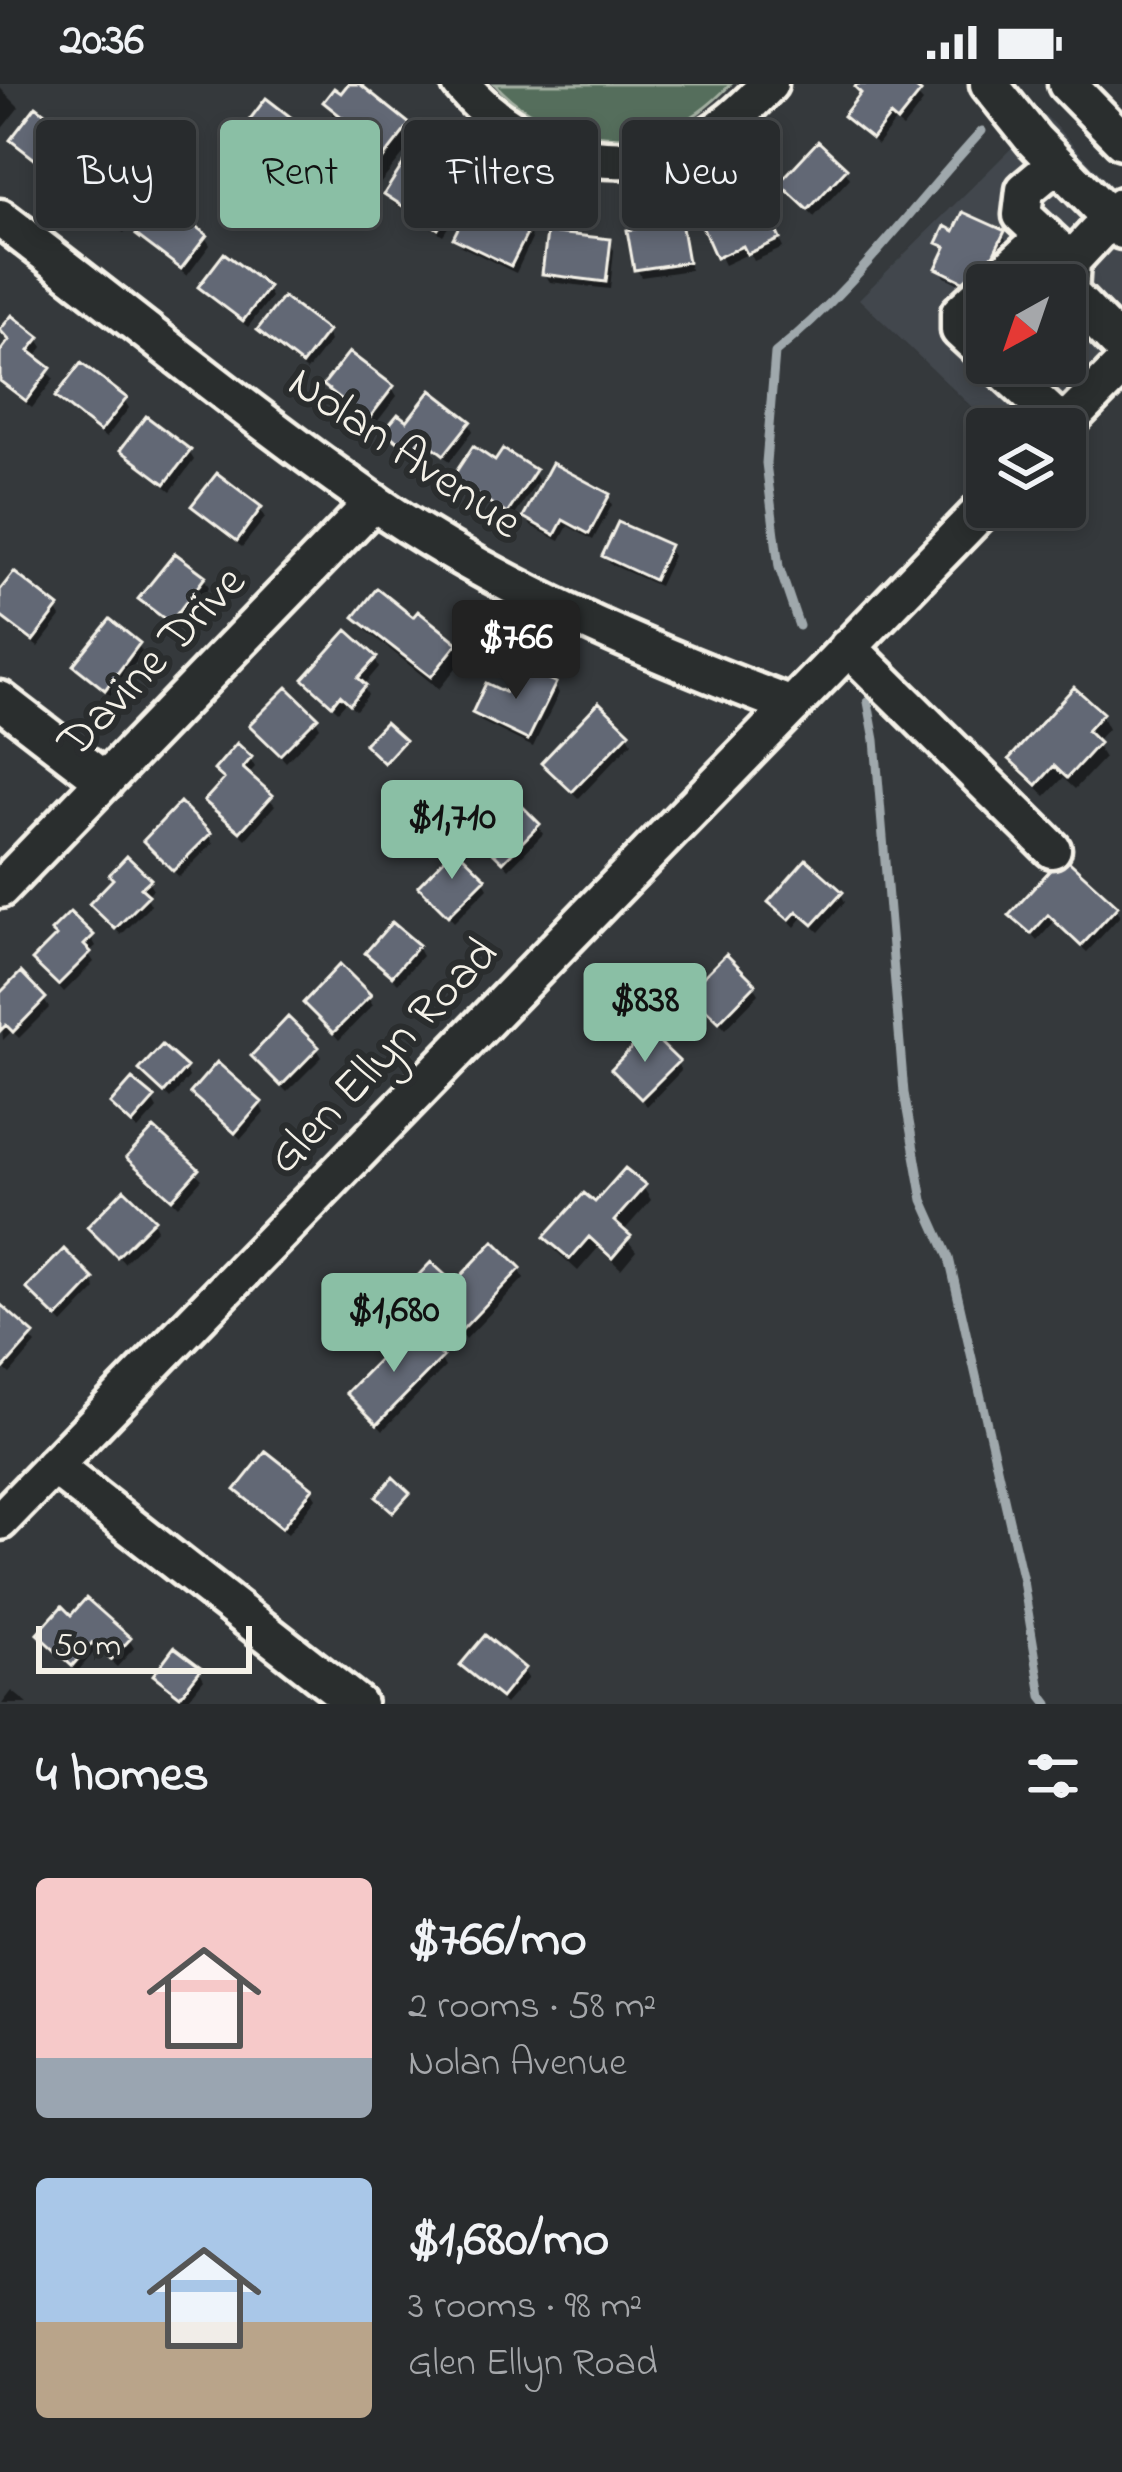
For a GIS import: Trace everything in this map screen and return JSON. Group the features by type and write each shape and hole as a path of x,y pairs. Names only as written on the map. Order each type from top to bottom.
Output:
{"street":[{"path":"461,84 504,125 534,141 583,157 623,160 688,146 728,123 769,84"},
{"path":"989,84 1056,164 1118,218 1031,264"},
{"path":"1067,84 1122,140"},
{"path":"1056,164 1025,190 1022,215 1058,249 1070,292 1122,346"},
{"name":"Nolan Avenue","path":"0,218 374,502 531,595 791,706"},
{"path":"966,308 960,313 960,330 966,336"},
{"path":"1081,408 1122,366"},
{"path":"1018,384 1042,408"},
{"name":"Davine Drive","path":"0,890 374,502"},
{"name":"Glen Ellyn Road","path":"0,1521 966,526"},
{"path":"848,647 1052,849"},
{"path":"0,700 105,781"},
{"path":"53,1466 357,1704"}],"shaded area":[{"path":"1045,115 1122,197 1122,362 1077,408 973,408 859,299"}],"green space":[{"path":"495,84 731,84 686,120 622,120 622,136 616,137 598,135 598,120 546,120"}],"building":[{"path":"348,84 360,84 405,120 404,132 380,162 380,120 346,120 323,102 334,88 341,93"},
{"path":"857,84 911,84 921,92 897,122 890,116 872,139 843,116 861,93"},
{"path":"266,98 295,120 249,120"},
{"path":"36,106 54,120 36,120 36,160 10,140"},
{"path":"818,141 847,168 808,210 780,182"},
{"path":"404,163 404,207 384,194"},
{"path":"963,212 1005,231 989,264 966,264 966,283 936,268 946,247 937,243 945,226 954,231"},
{"path":"196,227 207,235 181,269 136,235 141,228"},
{"path":"458,228 530,228 511,266 453,238"},
{"path":"682,228 688,262 634,270 627,230"},
{"path":"703,228 775,228 780,239 747,254 743,246 716,258"},
{"path":"547,232 611,239 606,282 542,274"},
{"path":"224,253 269,287 243,321 198,287"},
{"path":"283,297 328,331 302,365 257,330"},
{"path":"12,315 40,337 29,351 51,368 26,401 0,381 0,352 9,340 0,330"},
{"path":"349,352 394,386 368,420 323,385"},
{"path":"81,363 127,398 100,432 55,397"},
{"path":"431,390 471,421 444,455 422,438 411,452 384,431 398,414 407,421"},
{"path":"146,416 191,450 165,484 120,450"},
{"path":"473,446 495,461 503,449 536,470 507,514 452,478"},
{"path":"552,463 610,494 589,534 563,520 555,535 523,517"},
{"path":"217,473 262,507 237,541 191,506"},
{"path":"618,522 670,545 654,580 602,556"},
{"path":"175,553 206,576 170,623 138,599"},
{"path":"14,572 59,607 33,641 0,616 0,590"},
{"path":"377,588 413,617 418,611 458,643 431,677 354,617"},
{"path":"110,619 140,643 105,690 73,665"},
{"path":"347,630 377,657 358,678 366,685 350,704 340,695 332,705 303,679"},
{"path":"518,665 556,683 528,740 472,713 486,683 505,692"},
{"path":"287,687 318,717 280,755 249,725"},
{"path":"1074,687 1103,713 1087,731 1099,743 1067,778 1054,766 1037,785 1009,759"},
{"path":"599,702 630,732 572,792 541,763"},
{"path":"385,722 405,740 384,763 364,744"},
{"path":"237,743 252,757 243,768 273,795 240,832 204,801 224,779 214,770"},
{"path":"510,794 540,824 503,862 472,832"},
{"path":"180,802 211,833 173,871 143,841"},
{"path":"455,848 486,878 448,916 418,886"},
{"path":"127,856 151,879 141,888 149,895 115,929 89,904"},
{"path":"1063,856 1118,906 1081,946 1048,915 1031,934 1009,915"},
{"path":"806,859 843,892 813,925 797,911 789,920 768,902"},
{"path":"70,912 94,935 84,945 91,952 58,985 32,960 56,936 51,931"},
{"path":"392,922 419,945 392,976 365,953"},
{"path":"726,954 756,984 719,1022 688,992"},
{"path":"340,964 371,995 333,1033 303,1003"},
{"path":"21,972 46,998 13,1032 6,1025 0,1031 0,993"},
{"path":"288,1017 319,1047 281,1086 251,1056"},
{"path":"648,1031 679,1061 641,1099 611,1069"},
{"path":"162,1045 187,1067 164,1093 139,1070"},
{"path":"217,1062 262,1102 235,1133 190,1093"},
{"path":"132,1079 155,1098 132,1124 110,1104"},
{"path":"154,1128 199,1169 172,1199 126,1158"},
{"path":"625,1168 646,1185 614,1221 631,1236 612,1258 589,1237 570,1259 544,1237 584,1193 595,1202"},
{"path":"124,1189 155,1219 117,1257 87,1227"},
{"path":"494,1241 521,1268 460,1332 410,1284 431,1262 454,1283"},
{"path":"64,1249 94,1279 57,1318 26,1288"},
{"path":"0,1304 34,1334 4,1368 0,1364"},
{"path":"412,1326 443,1357 377,1424 346,1393"},
{"path":"266,1451 313,1488 282,1528 235,1490"},
{"path":"393,1477 410,1493 393,1512 376,1497"},
{"path":"86,1598 131,1638 111,1660 92,1643 72,1666 37,1634 62,1606 71,1615"},
{"path":"485,1635 525,1668 501,1698 460,1665"},
{"path":"174,1647 202,1668 180,1696 153,1675"}],"waterway":[{"path":"799,626 779,567 766,463 775,353 857,275 982,131"},
{"path":"868,702 904,1093 923,1200 949,1258 1023,1581 1042,1696 1048,1704"}]}
